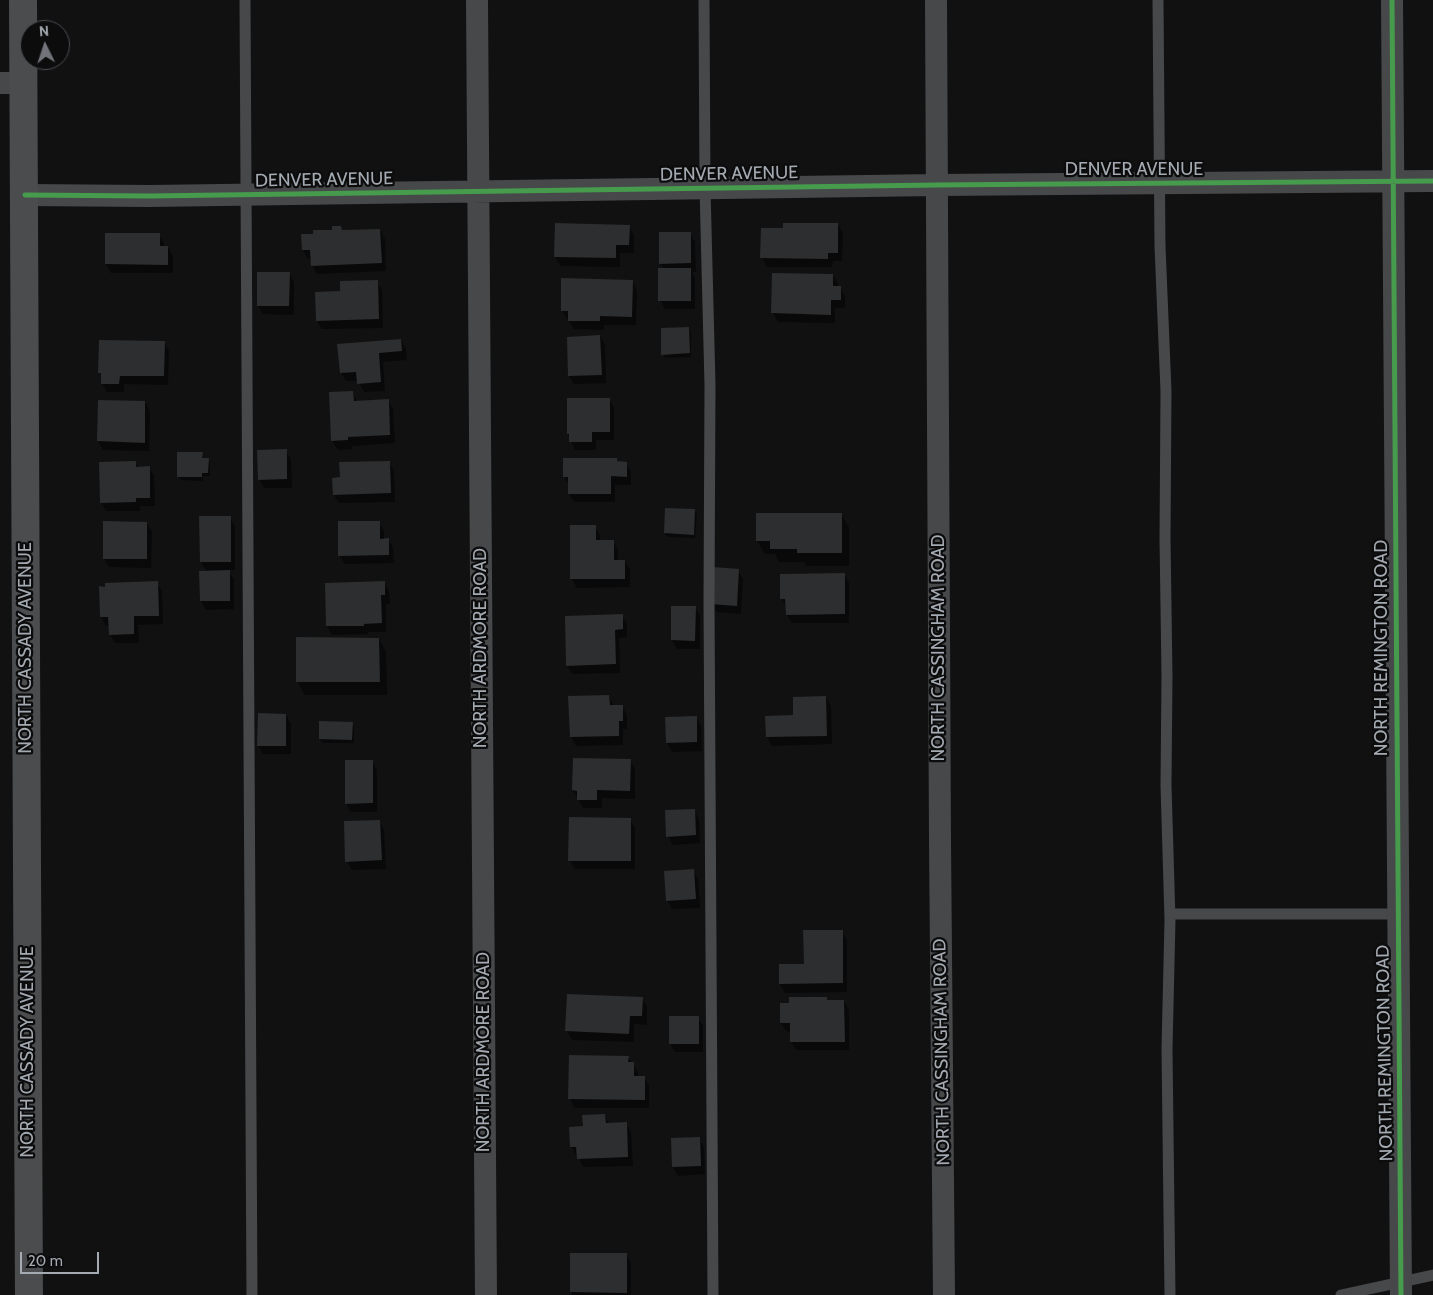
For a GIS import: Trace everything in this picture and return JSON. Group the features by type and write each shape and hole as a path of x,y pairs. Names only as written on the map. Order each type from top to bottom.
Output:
{"street":[{"name":"NORTH CASSADY AVENUE","path":"23,0 12,83 25,195 29,1295"},
{"name":"NORTH ARDMORE ROAD","path":"477,0 486,1295"},
{"name":"NORTH CASSINGHAM ROAD","path":"936,0 944,1295"},
{"name":"NORTH REMINGTON ROAD","path":"1392,0 1401,1289"},
{"name":"DENVER AVENUE","path":"25,195 478,192 937,185 1433,181"}],"lane":[{"path":"245,0 252,1295"},
{"path":"704,0 705,188 710,386 709,612 713,1295"},
{"path":"1158,0 1160,246 1166,391 1166,784 1170,914 1168,1049 1170,1295"},
{"path":"1170,914 1397,914"},
{"path":"1340,1295 1401,1289 1433,1276"}],"building":[{"path":"555,223 630,225 629,245 616,245 616,258 554,257"},
{"path":"783,223 838,223 838,253 828,253 828,259 760,258 761,228 783,228"},
{"path":"332,226 341,226 342,230 380,229 382,263 311,266 310,250 302,250 301,234 313,234 313,230 332,230"},
{"path":"659,232 691,232 691,263 659,264"},
{"path":"105,233 160,233 160,246 168,246 168,265 105,264"},
{"path":"658,268 691,268 691,301 658,301"},
{"path":"257,272 290,272 289,306 257,306"},
{"path":"772,273 833,274 833,286 841,286 841,300 831,300 831,315 771,313"},
{"path":"561,278 633,280 632,317 600,316 600,321 568,321 568,311 561,311"},
{"path":"378,280 379,319 316,321 315,292 340,291 340,281"},
{"path":"689,327 690,353 661,355 661,328"},
{"path":"600,335 602,375 568,376 567,337"},
{"path":"401,339 402,351 379,353 381,382 357,384 356,372 340,373 337,344"},
{"path":"99,340 165,341 164,376 120,376 119,384 101,384 101,373 98,373"},
{"path":"353,391 354,401 389,399 390,435 348,437 348,440 331,441 329,392"},
{"path":"567,398 610,398 610,432 592,432 592,442 569,442 569,434 567,434"},
{"path":"98,400 145,401 145,443 97,441"},
{"path":"287,449 287,479 258,480 257,450"},
{"path":"177,452 203,452 202,458 209,458 208,473 202,473 202,477 177,477"},
{"path":"563,458 617,458 617,461 627,462 627,477 611,476 611,494 568,494 568,477 563,477"},
{"path":"136,461 136,467 150,466 150,498 136,498 136,502 100,503 99,462"},
{"path":"390,461 391,493 333,495 332,478 340,477 339,462"},
{"path":"665,508 695,509 694,535 664,533"},
{"path":"756,513 842,513 842,553 797,553 797,549 770,549 770,541 756,541"},
{"path":"199,516 231,516 231,562 200,562"},
{"path":"103,521 147,522 147,559 103,559"},
{"path":"338,521 380,521 380,539 389,538 389,555 338,556"},
{"path":"570,525 596,525 596,540 614,540 614,560 625,560 625,579 570,579"},
{"path":"713,567 739,569 737,606 710,604"},
{"path":"230,570 230,601 200,601 199,571"},
{"path":"845,573 845,614 786,615 785,599 780,599 780,574"},
{"path":"158,581 159,616 134,616 134,634 109,635 108,617 100,617 99,586 105,587 105,583"},
{"path":"385,581 385,595 381,595 382,623 364,624 364,626 326,626 325,583"},
{"path":"671,606 696,606 695,641 671,640"},
{"path":"623,614 623,629 615,630 616,664 566,666 565,616"},
{"path":"296,637 379,638 380,682 296,682"},
{"path":"609,695 610,705 623,705 623,721 619,721 619,736 570,737 568,696"},
{"path":"826,696 827,736 766,737 765,716 793,715 793,697"},
{"path":"258,713 286,714 286,746 257,746"},
{"path":"697,716 697,742 666,743 665,717"},
{"path":"319,721 353,722 352,740 319,739"},
{"path":"573,758 631,759 630,791 597,790 597,800 577,800 577,791 572,790"},
{"path":"345,760 373,760 373,803 345,804"},
{"path":"695,809 696,835 666,837 665,810"},
{"path":"569,817 631,818 631,861 568,861"},
{"path":"380,820 382,860 345,862 344,821"},
{"path":"694,869 696,899 666,901 664,871"},
{"path":"803,930 843,930 843,983 779,984 779,964 804,964"},
{"path":"567,994 643,997 642,1016 630,1016 629,1034 565,1031"},
{"path":"789,997 827,997 827,1000 844,1000 845,1042 790,1042 790,1023 780,1023 780,1003 789,1003"},
{"path":"669,1016 699,1016 699,1044 669,1044"},
{"path":"569,1055 629,1056 628,1062 634,1062 634,1076 645,1076 645,1100 568,1099"},
{"path":"605,1114 606,1123 627,1122 628,1157 577,1159 576,1147 570,1147 569,1127 583,1126 582,1115"},
{"path":"700,1137 701,1166 672,1167 671,1138"},
{"path":"570,1253 627,1253 627,1293 570,1292"}],"cycle path":[{"path":"1392,0 1401,1295"},
{"path":"25,195 150,196 937,185 1433,181"}]}
